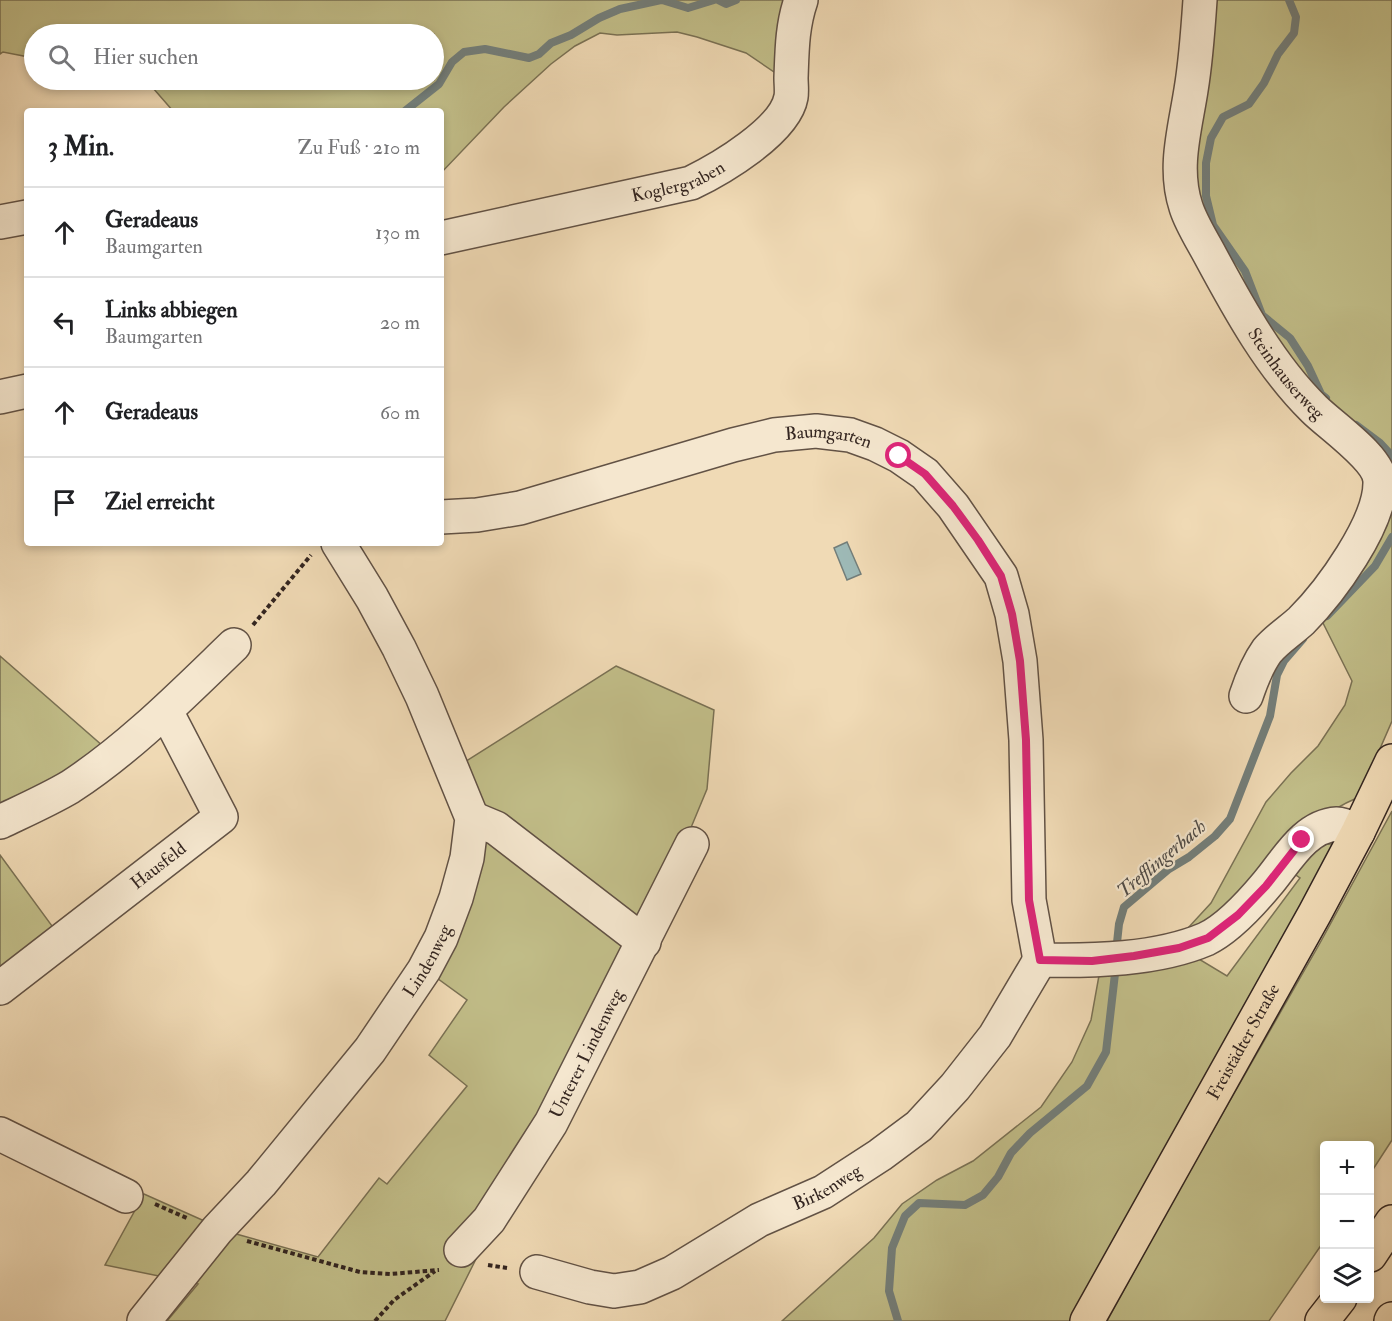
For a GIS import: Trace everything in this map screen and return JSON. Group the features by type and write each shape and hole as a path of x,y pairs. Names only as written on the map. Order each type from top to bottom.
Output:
{"main road":[{"name":"Freistädter Straße","path":"1087,1321 1315,913 1392,761"},
{"path":"1374,1249 1392,1222"},
{"path":"1322,1321 1337,1303"}],"street":[{"name":"Koglergraben","path":"444,237 691,183 722,168 769,131 783,116 791,98 794,25 801,0"},
{"name":"Steinhauserweg","path":"1200,0 1191,89 1181,144 1180,181 1186,208 1226,285 1275,362 1303,399 1376,466 1380,480 1377,504 1366,532 1347,563 1302,620 1268,651 1253,675 1246,696"},
{"path":"0,222 24,218"},
{"path":"0,397 24,392"},
{"name":"Baumgarten","path":"444,517 477,515 520,508 733,445 774,435 816,431 850,435 875,444 899,456 925,474 953,506 1001,576 1012,614 1020,661 1026,740 1029,900 1040,960"},
{"name":"Lindenweg","path":"144,1321 217,1230 261,1183 370,1050 424,969 441,938 467,858 471,818 422,696 399,648 326,547"},
{"path":"0,822 69,787 97,767 166,711 234,645"},
{"name":"Hausfeld","path":"0,988 221,817 166,711"},
{"path":"471,818 496,828 644,942"},
{"path":"1040,960 1115,958 1179,948 1208,938 1238,915 1266,886 1302,840 1324,827 1340,824 1358,832"},
{"name":"Unterer Lindenweg","path":"464,1261 551,1124 692,844"},
{"name":"Birkenweg","path":"537,1272 590,1287 614,1291 639,1287 672,1274 759,1220 823,1192 920,1126 955,1087 995,1036 1040,960"},
{"path":"0,1134 126,1196"}],"path":[{"path":"234,645 326,547"},
{"path":"126,1196 135,1196 217,1230 360,1272 392,1274 435,1270 464,1261 537,1272"},
{"path":"375,1321 394,1300 435,1270 464,1261"}],"shaded area":[{"path":"0,0 792,0 780,76 746,53 677,32 617,35 600,33 575,46 551,64 504,107 444,170 444,108 170,108 155,90 444,90 444,24 24,24 24,56 3,52 0,54"},
{"path":"1209,0 1392,0 1392,721 1359,797 1327,814 1302,833 1248,887 1200,930 1187,929 1211,903 1266,802 1318,746 1345,705 1352,681 1319,615 1389,489 1307,390 1193,202"},
{"path":"0,656 104,747 63,778 0,809"},
{"path":"616,666 714,710 707,789 690,830 641,919 486,807 473,791 460,765"},
{"path":"1392,811 1392,1140 1374,1168 1374,1141 1320,1141 1320,1247 1269,1321 1107,1321 1172,1202 1320,943"},
{"path":"488,840 621,941 624,955 463,1261 476,1259 445,1321 167,1321 198,1284 105,1265 144,1194 229,1232 318,1257 379,1178 387,1184 467,1086 429,1055 467,1000 430,973 482,843"},
{"path":"1324,844 1332,844 1328,858 1071,1321 782,1321 874,1238 902,1204 937,1180 973,1161 1041,1107 1072,1062 1091,1020 1100,970 1194,956 1227,976 1300,878 1290,871"},
{"path":"0,855 55,930 0,973"}],"water":[{"path":"847,542 861,574 847,580 834,548"}],"waterway":[{"path":"444,76 452,62 464,52 485,49 529,58 539,54 551,43 571,35 599,18 620,9 661,0"},
{"path":"662,0 688,8 714,0"},
{"path":"718,0 726,4 736,0"},
{"name":"Trefflingerbach","path":"1289,0 1296,17 1294,33 1278,54 1264,83 1249,104 1223,117 1211,138 1206,163 1206,196 1213,225 1245,271 1262,315 1290,338 1308,366 1321,394 1326,398"},
{"path":"409,108 431,90"},
{"name":"Trefflingerbach","path":"1356,425 1380,443 1392,456"},
{"name":"Trefflingerbach","path":"1327,616 1375,566 1392,537"},
{"name":"Trefflingerbach","path":"1116,952 1119,924 1124,907 1169,869 1189,857 1215,836 1230,819 1270,716 1277,675 1284,661 1303,639"},
{"name":"Trefflingerbach","path":"898,1321 889,1291 892,1248 905,1216 919,1203 965,1205 983,1195 998,1177 1011,1153 1030,1133 1087,1086 1106,1052 1116,965"}],"route":[{"path":"899,456 925,474 978,540 1001,576 1012,614 1020,661 1026,740 1029,900 1040,960 1092,961 1134,956 1179,948 1208,938 1238,915 1266,886 1302,840"}]}
